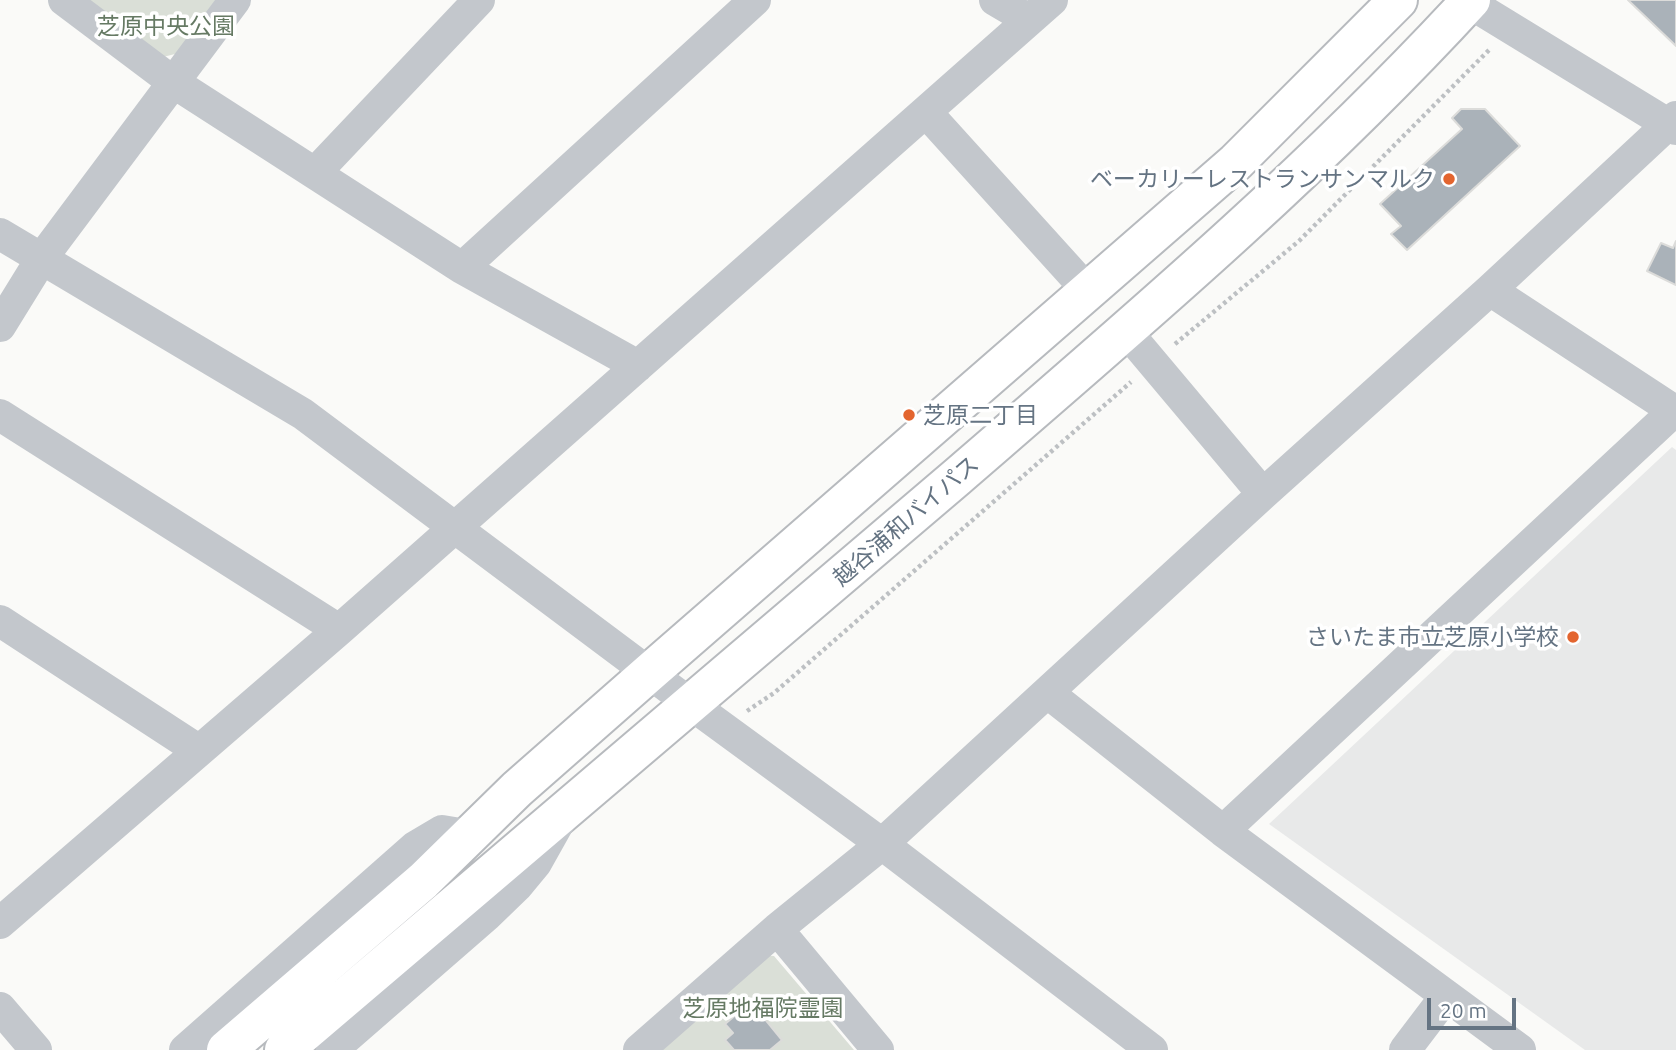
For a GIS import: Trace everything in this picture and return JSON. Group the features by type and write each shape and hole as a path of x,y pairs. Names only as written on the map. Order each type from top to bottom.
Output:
{"highway":[{"path":"226,1050 424,881 517,789 1236,162 1398,0"},
{"name":"越谷浦和バイパス","path":"284,1050 692,705 1126,331 1274,198 1468,1"}],"street":[{"path":"64,0 173,82 462,268 638,366"},
{"path":"0,326 43,258 235,0"},
{"path":"315,173 478,0"},
{"path":"462,268 755,0"},
{"path":"995,0 1041,10"},
{"path":"639,1050 777,929 882,844 1263,494 1674,124 1468,1"},
{"path":"0,923 339,630 1041,10"},
{"path":"926,111 1088,291"},
{"path":"0,234 303,414 882,844 1152,1050"},
{"path":"1223,831 1675,411 1490,290"},
{"path":"1126,331 1263,494"},
{"path":"0,415 339,630"},
{"path":"0,621 198,750"},
{"path":"1048,693 1223,831 1520,1050"},
{"path":"332,1050 486,916 516,886 536,863 563,815"},
{"path":"185,1050 415,847 442,831 472,836"},
{"path":"777,929 878,1050"},
{"path":"1405,1050 1446,996"},
{"path":"0,1008 36,1050"}],"path":[{"path":"741,715 774,693 1153,363 1299,241 1490,49"}],"shaded area":[{"name":"さいたま市立芝原小学校","path":"1672,447 1676,450 1676,1050 1585,1050 1269,824"}],"green space":[{"name":"芝原中央公園","path":"86,0 218,0 179,53 163,57"},
{"name":"芝原地福院霊園","path":"760,955 774,956 854,1050 653,1050"}],"building":[{"path":"1628,0 1676,0 1676,46"},
{"path":"1461,109 1485,109 1520,146 1407,250 1391,234 1401,226 1380,204 1462,129 1452,118"},
{"path":"1676,241 1676,285 1647,271 1661,243 1673,248"},
{"path":"751,1002 782,1040 770,1050 734,1050 725,1040 733,1033 725,1024"}],"place":[{"name":"ベーカリーレストランサンマルク","path":"1449,179"},
{"name":"芝原二丁目","path":"909,415"},
{"name":"さいたま市立芝原小学校","path":"1573,637"}]}
